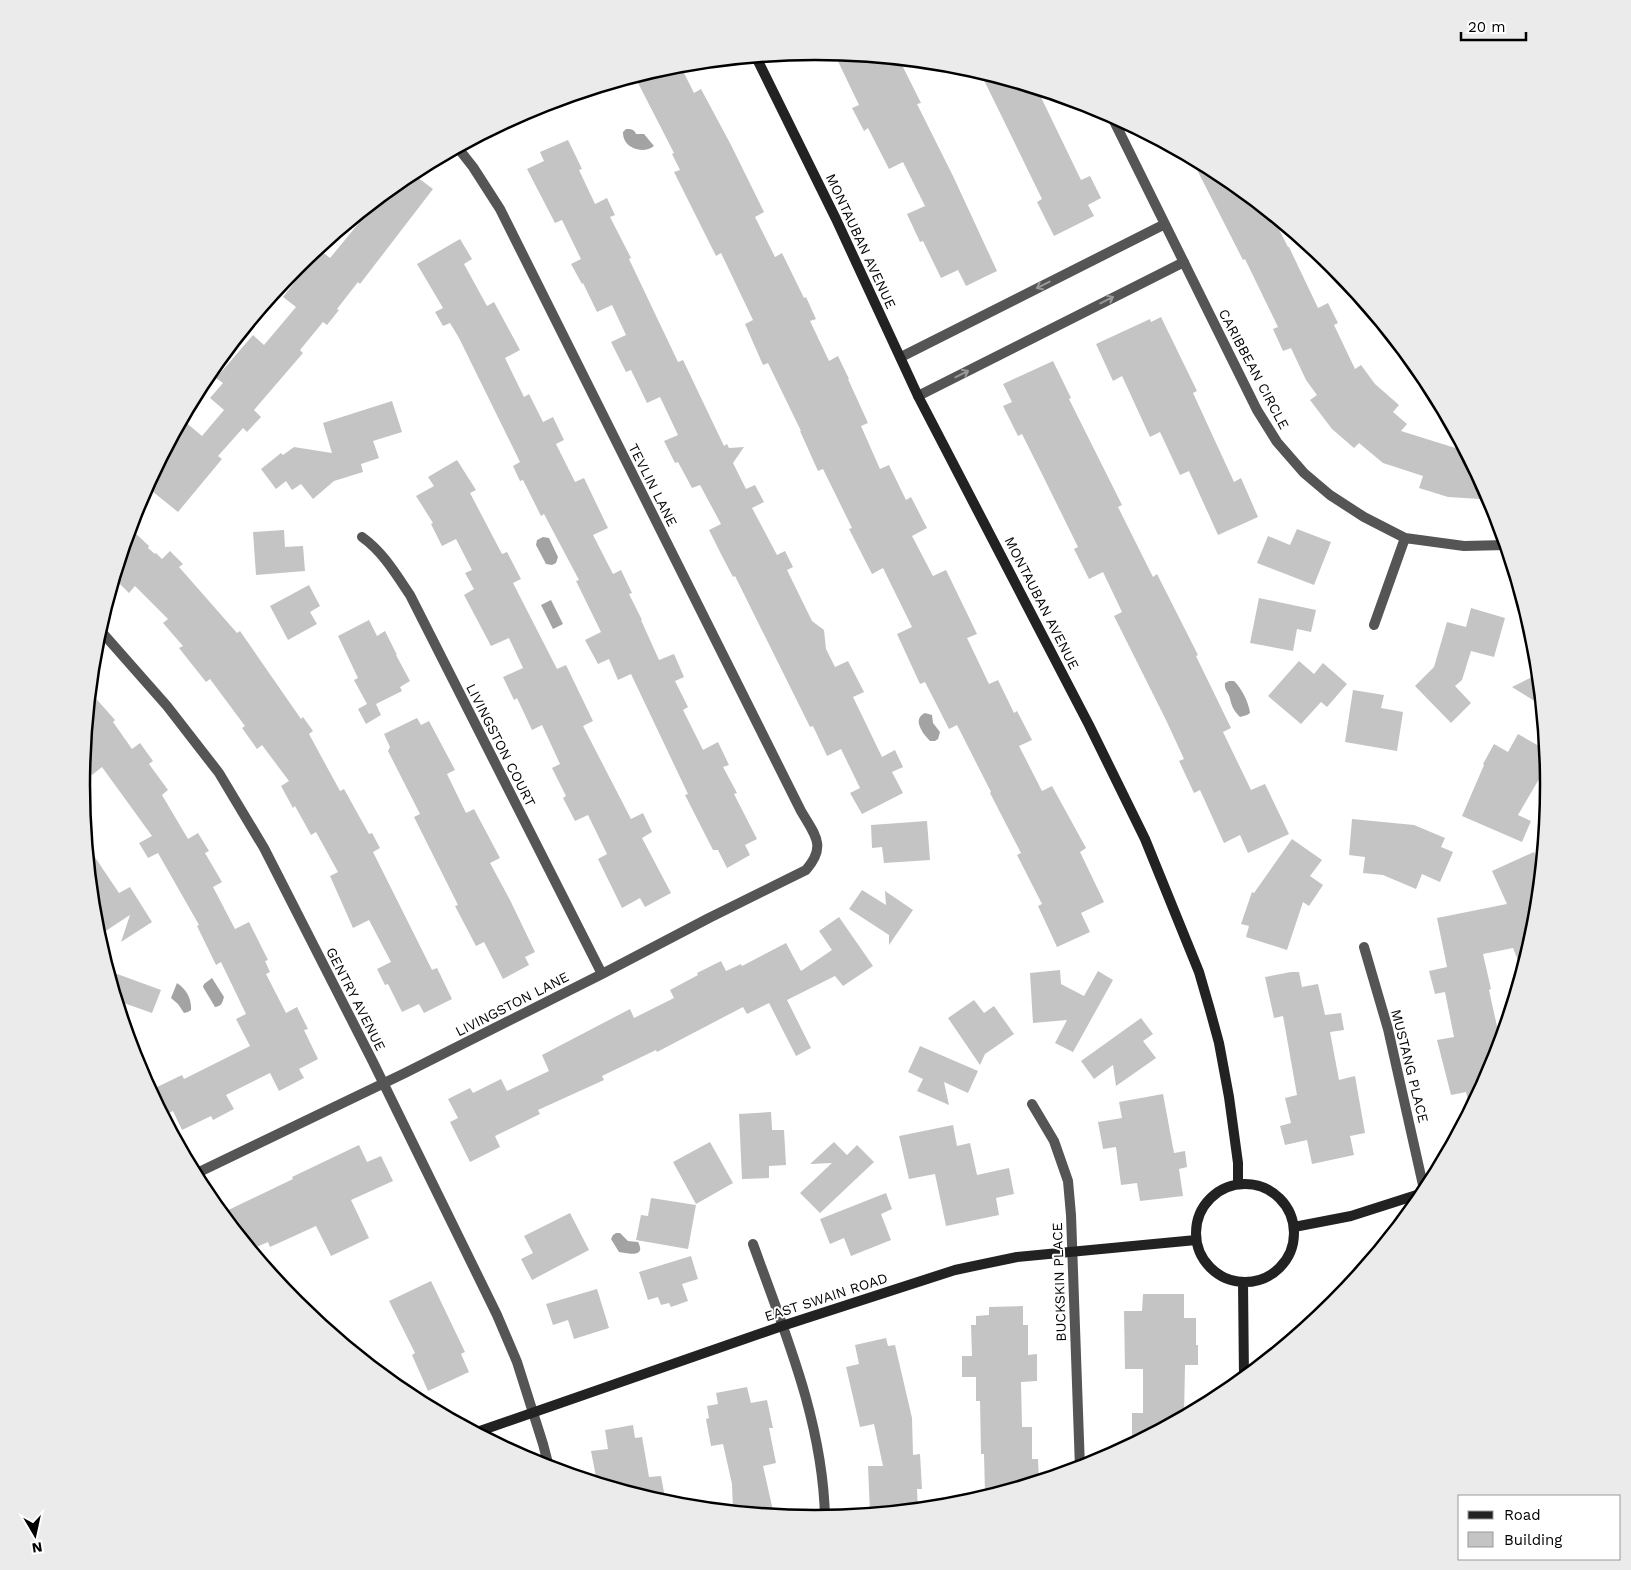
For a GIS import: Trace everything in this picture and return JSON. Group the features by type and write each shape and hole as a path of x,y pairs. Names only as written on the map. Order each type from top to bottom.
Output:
{"street":[{"name":"MONTAUBAN AVENUE","path":"759,63 832,211 918,396 1089,725 1156,865 1199,972 1219,1043 1238,1163 1238,1184"},
{"name":"CARIBBEAN CIRCLE","path":"1116,126 1257,410 1277,442 1304,473 1330,495 1364,517 1405,538 1464,546 1499,545"},
{"name":"TEVLIN LANE","path":"462,153 500,209 801,811 817,838"},
{"path":"901,357 1165,224"},
{"path":"918,396 1184,262"},
{"name":"LIVINGSTON COURT","path":"362,537 374,545 383,555 410,595 602,974"},
{"path":"1374,625 1405,538"},
{"name":"GENTRY AVENUE","path":"106,637 167,706 219,773 264,848 383,1083 496,1315 516,1362 546,1458"},
{"name":"LIVINGSTON LANE","path":"202,1171 602,974 806,870 815,860 818,849 817,838"},
{"name":"MUSTANG PLACE","path":"1364,947 1388,1029 1422,1181"},
{"name":"BUCKSKIN PLACE","path":"1032,1104 1054,1141 1068,1181 1080,1460"},
{"path":"1238,1184 1254,1184 1269,1189 1281,1199 1290,1212 1294,1227 1293,1244 1286,1260 1275,1272 1260,1280 1243,1282 1226,1278 1212,1270 1201,1256 1196,1240 1196,1224 1201,1210 1210,1197 1223,1188 1238,1184"},
{"path":"1294,1227 1351,1216 1411,1197"},
{"name":"EAST SWAIN ROAD","path":"484,1429 782,1326 955,1270 1017,1257 1196,1240"},
{"path":"753,1244 797,1363 810,1410 819,1456 824,1510"},
{"path":"1243,1282 1244,1369"}],"shaded area":[{"path":"626,129 634,131 636,134 644,134 654,146 649,149 639,150 629,146 624,138 623,132"},
{"path":"543,537 549,538 558,557 556,563 552,565 546,564 536,545 537,540"},
{"path":"551,600 563,624 553,629 541,605"},
{"path":"1234,681 1244,696 1250,713 1247,715 1240,717 1236,713 1225,688 1225,683"},
{"path":"925,713 932,715 933,723 940,732 938,739 935,741 930,741 920,726 919,719"},
{"path":"212,978 224,997 222,1003 215,1007 203,987"},
{"path":"177,983 186,991 189,998 191,1010 188,1012 184,1013 171,998"},
{"path":"616,1233 620,1233 628,1241 638,1242 640,1251 634,1254 619,1252 611,1239"}],"building":[{"path":"838,61 902,65 921,103 917,104 997,271 966,286 958,270 941,278 923,241 920,242 907,214 925,206 903,162 889,169 868,128 864,131 852,108 859,105"},
{"path":"684,72 694,93 701,89 731,145 764,212 755,217 775,257 782,253 804,298 806,297 816,319 810,321 829,361 838,356 868,423 861,426 880,469 889,465 906,500 911,497 927,528 912,536 933,576 946,570 977,634 967,638 989,684 998,680 1014,713 1017,711 1032,740 1019,746 1042,791 1052,786 1086,848 1080,852 1104,902 1081,913 1090,932 1057,947 1038,906 1042,904 1017,855 1021,853 957,725 949,729 925,682 920,684 897,634 912,627 883,568 872,574 849,529 852,528 823,469 818,471 768,363 763,365 745,324 753,320 721,253 716,256 674,172 680,170 672,154 674,153 638,83"},
{"path":"984,80 1040,95 1081,180 1090,176 1101,198 1088,205 1094,216 1054,236 1037,202 1042,199"},
{"path":"568,140 582,169 579,170 595,204 607,198 615,215 610,217 631,258 629,259 678,362 683,360 724,446 727,444 729,448 744,447 733,463 746,489 755,485 764,502 752,508 777,555 785,551 793,567 787,570 812,621 824,630 826,649 835,667 848,661 864,692 853,697 882,757 895,750 903,767 892,772 903,793 862,814 850,793 860,788 841,749 827,756 813,726 810,727 735,576 733,577 709,530 721,524 700,485 692,488 678,462 675,463 664,441 678,435 660,397 647,403 631,370 626,372 611,342 626,335 612,305 597,312 583,283 571,264 581,259 562,220 555,223 527,169 544,161 540,152"},
{"path":"1196,168 1218,182 1278,227 1318,308 1328,303 1338,323 1334,325 1355,369 1361,365 1375,384 1399,405 1393,412 1407,424 1401,431 1457,449 1481,499 1448,497 1419,488 1423,476 1383,463 1359,443 1354,448 1332,429 1310,400 1317,395 1306,380 1291,348 1283,351 1273,329 1278,327 1245,259 1243,260"},
{"path":"419,178 433,189 360,284 358,282 327,325 323,322 300,350 303,353 254,410 261,417 247,432 243,428 218,456 222,459 178,512 153,492 165,464 187,424 202,436 224,410 210,398 223,383 216,378 253,335 264,345 296,307 283,297 301,274 323,253 330,258 361,221 413,182"},
{"path":"460,239 472,259 464,264 487,306 494,302 520,350 505,358 524,397 529,394 543,422 553,417 564,440 556,444 575,482 584,478 608,528 593,535 613,574 621,570 632,593 629,594 659,660 674,654 684,677 675,681 688,707 683,710 703,750 718,742 729,765 723,767 737,793 734,794 757,839 745,845 750,855 727,868 718,850 713,850 685,795 688,794 631,674 618,680 609,659 598,664 585,640 601,632 576,581 579,580 544,514 541,516 523,480 520,481 513,466 520,462 459,338 450,323 443,326 435,312 443,308 417,264"},
{"path":"1161,317 1197,391 1193,393 1234,482 1241,478 1258,517 1218,535 1189,471 1180,475 1160,432 1150,437 1122,376 1113,381 1096,344 1150,319 1151,322"},
{"path":"1053,361 1071,398 1069,399 1122,505 1118,507 1153,577 1157,574 1198,655 1196,656 1231,728 1223,732 1251,790 1265,784 1289,834 1248,853 1240,835 1224,843 1200,790 1194,793 1179,761 1184,759 1114,616 1122,612 1103,572 1089,579 1074,549 1078,547 1041,472 1022,434 1018,436 1003,406 1012,402 1003,384"},
{"path":"392,401 402,432 373,441 379,458 361,464 363,472 334,481 313,499 301,484 292,490 286,481 276,489 261,469 281,453 283,455 294,447 332,453 323,423"},
{"path":"457,460 476,490 470,493 502,554 507,552 521,579 513,583 557,669 566,665 593,721 583,726 631,819 643,813 652,832 642,838 671,893 645,907 640,898 622,908 598,859 607,854 588,815 575,821 563,798 566,796 552,768 560,764 542,725 532,730 517,698 514,700 503,677 523,668 509,638 491,646 464,595 474,589 465,573 472,570 456,539 442,546 431,524 433,523 416,496 434,486 428,477"},
{"path":"1297,529 1331,542 1314,585 1257,563 1268,536 1290,545"},
{"path":"284,530 285,547 303,546 305,571 256,575 253,532"},
{"path":"136,534 149,546 148,548 162,559 170,551 183,564 179,567 237,633 240,631 301,719 303,717 313,731 309,734 340,791 344,789 369,834 372,833 380,848 373,852 432,970 437,968 452,999 424,1013 419,1004 402,1012 388,984 385,985 377,969 391,962 369,920 353,928 330,876 338,872 316,832 311,835 281,786 289,781 262,745 257,749 242,728 245,726 210,679 206,682 179,648 183,646 163,623 168,619 135,586 129,593 119,583"},
{"path":"309,585 320,606 310,612 317,624 288,640 270,606"},
{"path":"1259,598 1316,610 1311,632 1297,629 1293,651 1250,643"},
{"path":"1471,608 1505,618 1494,657 1471,651 1462,680 1455,686 1471,703 1451,723 1415,686 1434,667 1447,622 1466,627"},
{"path":"369,620 377,636 385,631 410,681 400,687 402,691 376,704 381,715 366,724 358,709 367,704 354,680 358,678 338,636"},
{"path":"1299,661 1314,674 1323,663 1347,684 1327,707 1321,702 1301,724 1268,696"},
{"path":"1532,677 1535,701 1512,687"},
{"path":"1353,690 1384,695 1381,708 1403,712 1397,751 1345,742"},
{"path":"96,699 115,720 113,722 132,749 140,743 153,761 149,764 168,790 162,795 188,839 198,833 209,851 205,853 222,882 213,887 235,929 249,922 268,960 265,961 270,972 266,974 286,1013 297,1007 308,1029 304,1030 318,1059 299,1069 304,1078 279,1091 270,1073 226,1095 234,1109 213,1120 211,1116 182,1130 173,1111 169,1113 157,1087 182,1075 184,1079 250,1046 236,1019 246,1014 221,962 216,965 197,926 199,925 158,853 148,858 139,843 152,836 102,767 92,775 92,738"},
{"path":"417,718 421,725 429,721 455,770 447,774 466,813 474,809 500,858 490,863 535,952 525,957 529,965 503,979 484,942 476,946 455,906 458,905 414,817 420,814 388,751 390,747 384,734"},
{"path":"1518,734 1539,746 1540,778 1518,815 1531,821 1522,842 1462,816 1483,764 1494,744 1508,752"},
{"path":"1352,819 1414,825 1445,838 1441,847 1453,852 1440,882 1422,874 1416,889 1383,875 1363,873 1365,857 1349,855"},
{"path":"927,821 930,860 884,863 882,847 872,848 871,825"},
{"path":"1292,839 1322,860 1310,876 1323,885 1309,906 1303,902 1287,950 1246,937 1249,926 1241,924 1252,892 1254,893"},
{"path":"1534,852 1536,857 1527,926 1519,962 1513,948 1483,954 1498,1029 1468,1101 1466,1092 1451,1095 1437,1040 1454,1037 1445,992 1435,994 1429,971 1447,967 1437,918 1507,904 1492,871"},
{"path":"95,857 119,893 130,887 152,922 121,942 130,915 105,931"},
{"path":"862,890 886,905 885,891 913,910 889,945 889,935 849,909"},
{"path":"839,917 873,966 843,986 835,976 787,1000 811,1048 796,1056 769,1003 747,1014 743,1007 657,1052 656,1050 602,1076 604,1080 538,1110 540,1114 495,1136 500,1147 470,1162 450,1122 458,1118 448,1099 470,1088 473,1093 501,1079 507,1091 549,1071 542,1055 630,1009 634,1018 674,998 670,990 721,961 726,971 741,964 742,966 786,943 801,971 832,950 819,931"},
{"path":"1060,970 1061,984 1084,996 1098,971 1113,980 1073,1052 1055,1043 1067,1020 1033,1023 1030,973"},
{"path":"1299,972 1302,987 1318,984 1325,1015 1341,1013 1344,1030 1330,1032 1339,1080 1355,1076 1365,1133 1350,1136 1354,1155 1312,1164 1307,1140 1285,1145 1280,1126 1291,1123 1285,1098 1297,1095 1283,1016 1274,1018 1265,977"},
{"path":"115,973 161,990 152,1013 124,1003"},
{"path":"974,1000 984,1013 994,1006 1014,1034 985,1054 980,1065 948,1018"},
{"path":"1141,1018 1153,1034 1143,1041 1156,1058 1116,1086 1113,1065 1094,1079 1081,1061"},
{"path":"920,1046 978,1071 968,1093 944,1082 949,1105 917,1091 923,1079 908,1072"},
{"path":"1163,1094 1174,1153 1185,1151 1187,1167 1179,1169 1183,1196 1140,1201 1137,1183 1121,1185 1116,1147 1103,1149 1098,1122 1122,1118 1119,1102"},
{"path":"771,1112 772,1130 784,1130 786,1165 769,1166 769,1178 742,1179 739,1114"},
{"path":"953,1125 957,1146 970,1143 977,1175 1009,1168 1014,1194 996,1198 999,1215 946,1226 935,1174 909,1179 899,1136"},
{"path":"710,1142 733,1183 696,1204 673,1162"},
{"path":"834,1142 847,1155 857,1145 874,1162 820,1213 800,1193 832,1163 810,1164"},
{"path":"359,1145 367,1162 381,1156 393,1181 351,1200 369,1238 331,1256 316,1226 270,1247 268,1242 257,1247 229,1210 293,1179 292,1177"},
{"path":"886,1193 892,1209 881,1214 891,1240 851,1256 844,1238 830,1244 820,1219"},
{"path":"651,1198 696,1205 688,1249 636,1240 641,1215 648,1216"},
{"path":"570,1213 589,1250 532,1280 521,1259 533,1253 524,1236"},
{"path":"691,1256 698,1279 682,1284 688,1301 671,1307 669,1303 661,1305 658,1297 648,1300 639,1272"},
{"path":"431,1281 465,1352 461,1354 469,1372 428,1391 412,1355 415,1353 389,1301"},
{"path":"597,1289 609,1328 574,1339 568,1320 553,1325 546,1304"},
{"path":"1143,1294 1184,1294 1184,1318 1196,1318 1198,1365 1185,1365 1184,1409 1132,1436 1132,1413 1143,1413 1143,1369 1125,1369 1124,1311 1142,1311"},
{"path":"1023,1306 1023,1325 1028,1325 1028,1355 1037,1354 1037,1381 1021,1382 1022,1427 1032,1427 1032,1459 1038,1459 1039,1475 985,1489 984,1454 981,1454 980,1401 976,1401 976,1377 962,1377 962,1356 972,1356 971,1325 976,1325 976,1316 989,1315 989,1307"},
{"path":"886,1338 888,1346 895,1345 912,1418 913,1455 920,1454 922,1489 917,1489 918,1503 870,1507 868,1466 883,1466 874,1424 860,1427 846,1367 859,1364 855,1345"},
{"path":"747,1387 751,1403 767,1400 773,1428 769,1428 776,1463 763,1466 772,1508 733,1505 732,1484 723,1444 711,1446 706,1419 709,1418 707,1406 718,1404 716,1393"},
{"path":"633,1425 635,1438 642,1437 649,1477 661,1476 664,1494 596,1476 591,1451 608,1449 605,1430"}]}
